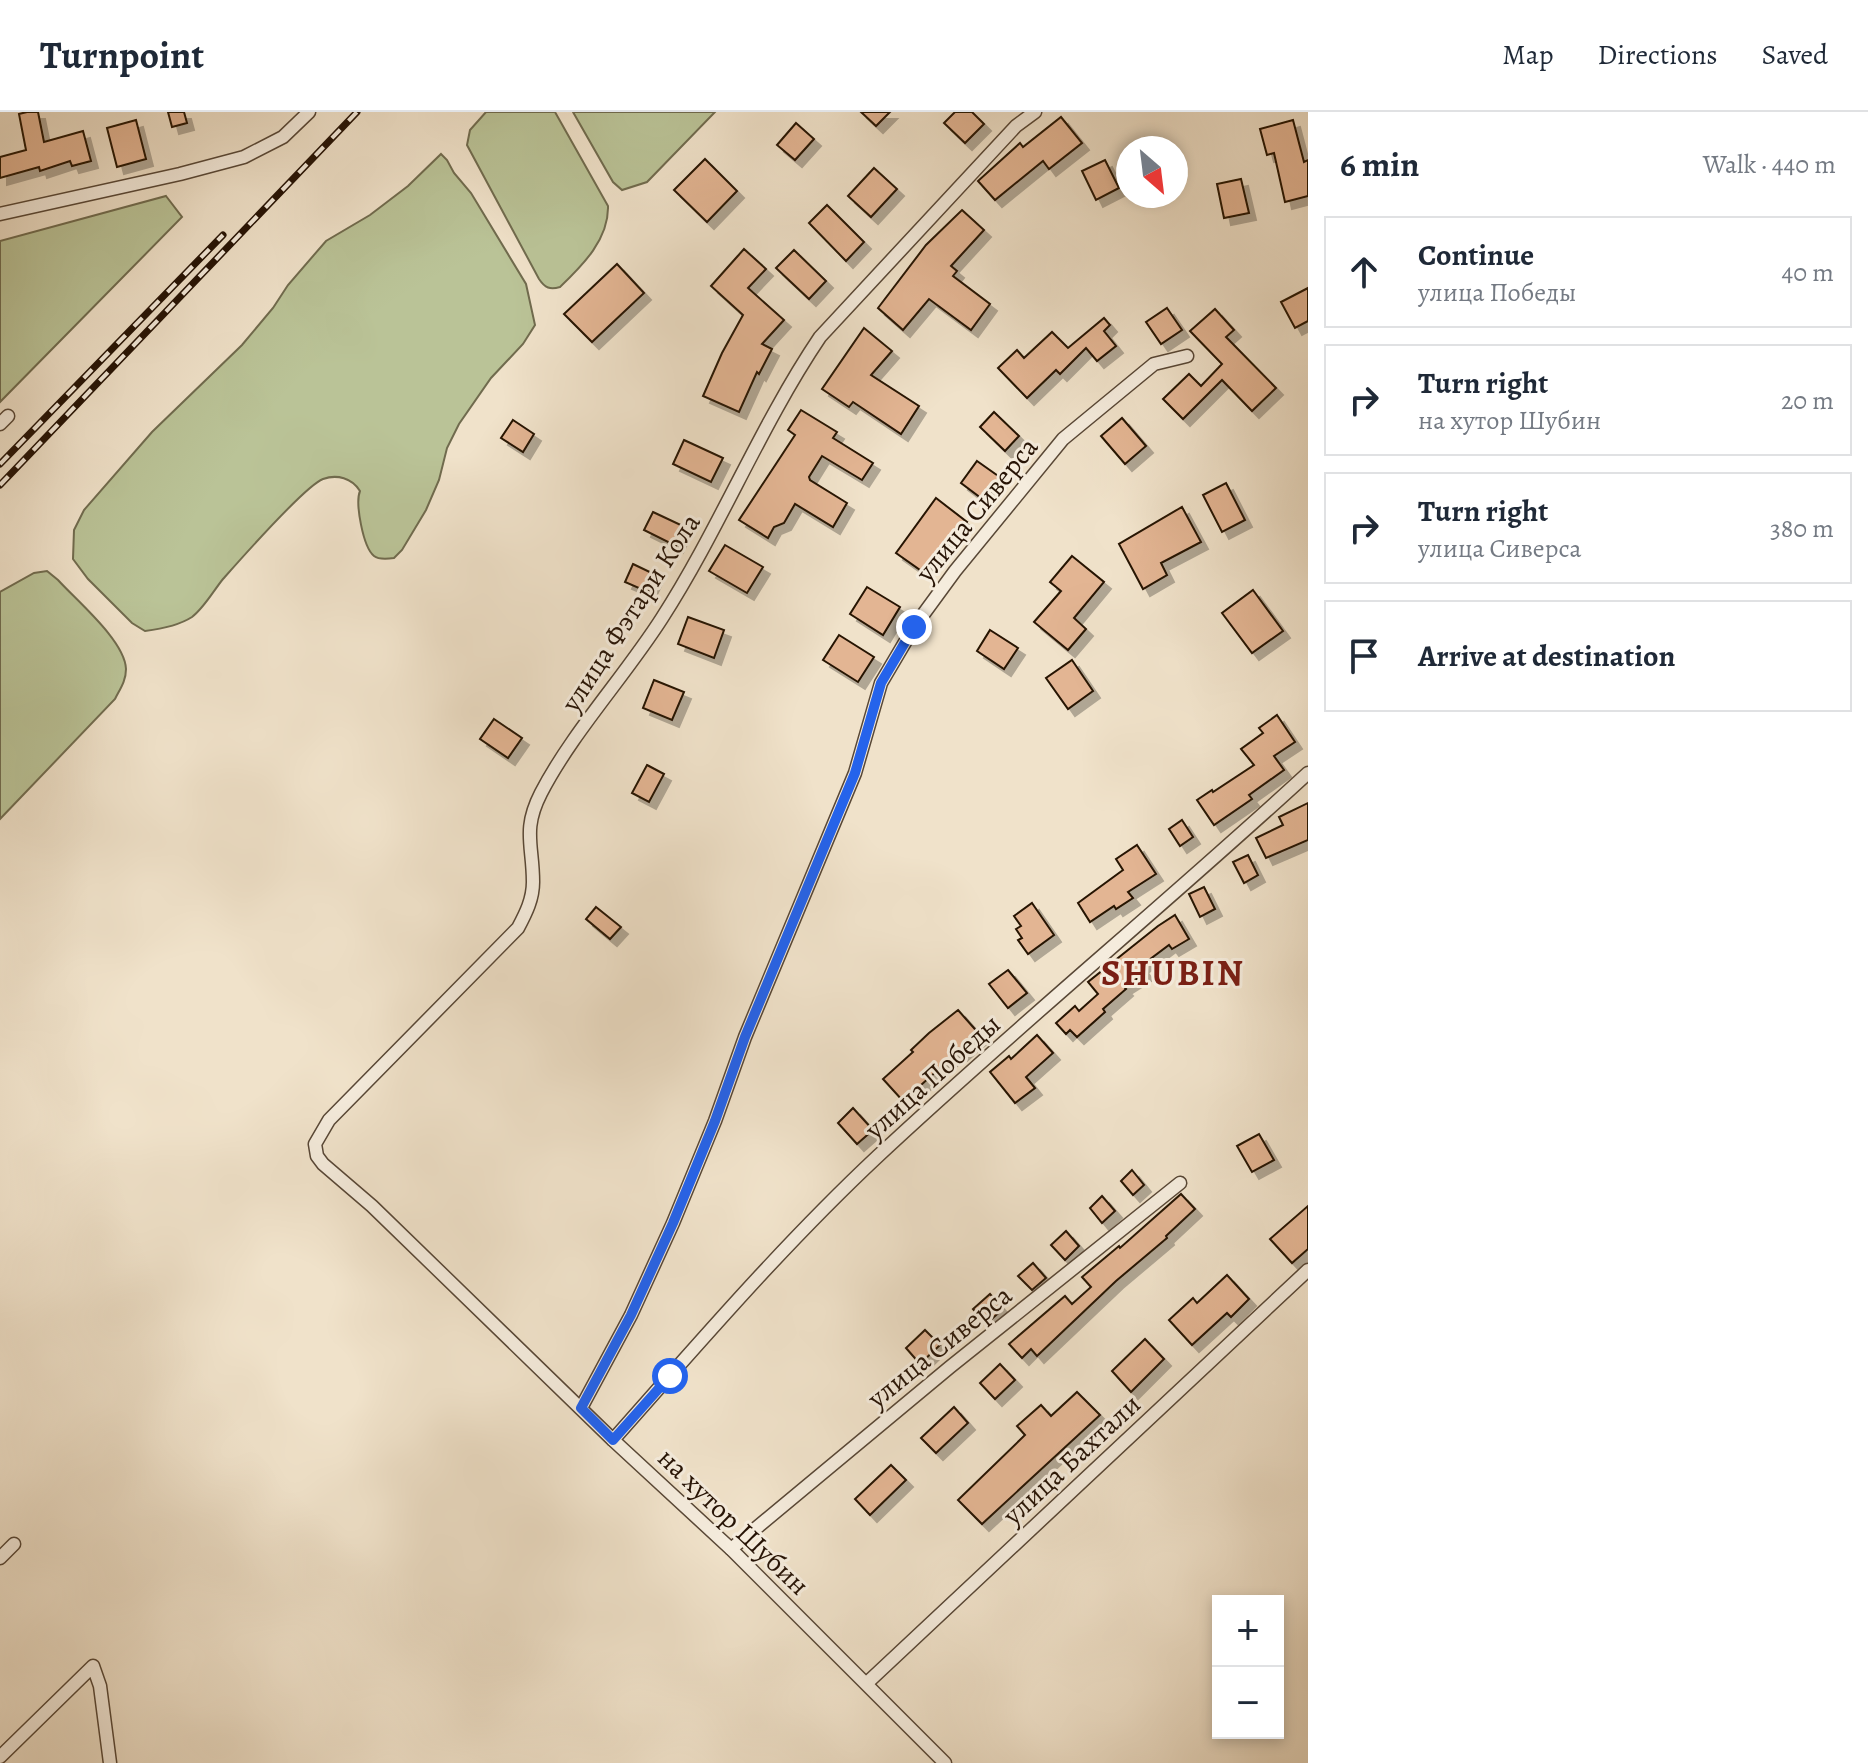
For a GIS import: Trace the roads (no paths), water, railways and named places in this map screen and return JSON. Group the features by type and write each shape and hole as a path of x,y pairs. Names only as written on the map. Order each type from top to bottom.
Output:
{"street":[{"path":"0,214 244,157 283,137 309,112"},
{"name":"улица Фэтари Кола","path":"315,1151 317,1139 329,1120 518,928 531,897 530,819 541,794 558,765 663,617 799,368 820,337 1016,126 1035,112"},
{"name":"улица Сиверса","path":"581,1408 631,1315 673,1223 751,1023 855,773 881,683 914,627 955,571 1063,439 1154,364 1187,356"},
{"name":"улица Победы","path":"613,1440 726,1310 876,1158 1308,773"},
{"name":"на хутор Шубин","path":"315,1151 323,1164 372,1206 613,1440 731,1549 945,1763"},
{"name":"улица Сиверса","path":"731,1549 950,1367 1180,1183"},
{"name":"улица Бахтали","path":"867,1683 1308,1270"},
{"path":"0,1558 14,1544"},
{"path":"0,1757 93,1666 100,1686 110,1763"}],"railway":[{"path":"0,485 357,112"},
{"path":"0,464 223,235"}],"district":[{"name":"SHUBIN","path":"1173,972"}]}
